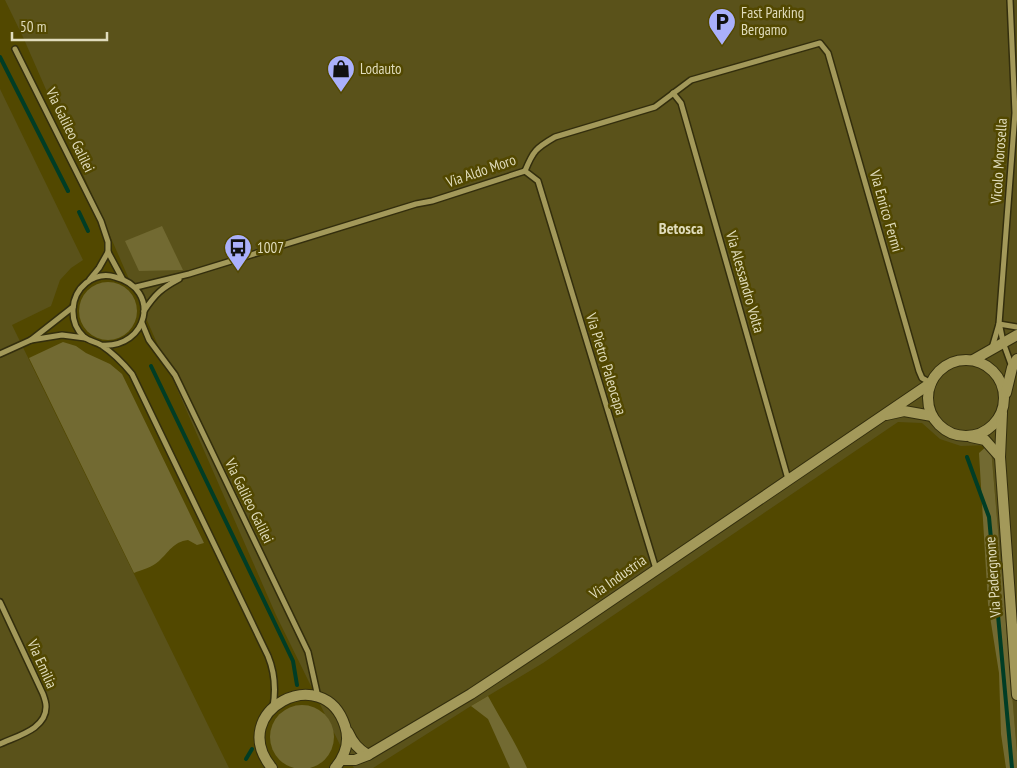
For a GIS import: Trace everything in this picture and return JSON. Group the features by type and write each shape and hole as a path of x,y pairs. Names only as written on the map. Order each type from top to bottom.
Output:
{"street":[{"name":"Vicolo Morosella","path":"999,324 1015,113 1010,0"},
{"name":"Via Aldo Moro","path":"136,287 189,274 525,171 533,153 542,144 555,137 656,107 691,80 820,43"},
{"name":"Via Enrico Fermi","path":"820,43 828,53 919,371 922,378 931,383"},
{"name":"Via Galileo Galilei","path":"15,49 101,221 108,242 108,252 122,279"},
{"name":"Via Alessandro Volta","path":"673,94 681,103 788,479"},
{"name":"Via Pietro Paleocapa","path":"525,171 538,181 656,569"},
{"path":"85,338 76,324 73,307 75,297 99,268 108,252"},
{"name":"Via Aldo Moro","path":"144,311 153,297 163,287 189,274"},
{"path":"88,281 98,276 108,275 122,279 136,287 143,302 142,323 137,332 121,344 101,345"},
{"path":"0,354 30,340 73,307"},
{"name":"Via Galileo Galilei","path":"142,323 149,340 175,375 304,643 308,652 318,697"},
{"path":"999,324 1017,327"},
{"path":"968,436 985,432 998,420 1002,413 1015,363 1003,342 999,324"},
{"path":"990,350 999,324"},
{"path":"30,340 62,335 85,338 101,345 123,362 132,374 268,656 273,668 275,683 273,707"},
{"path":"973,360 1017,335"},
{"path":"1000,457 985,440 951,433 944,429 932,416 928,400 931,383 941,369 948,364 965,359 982,362 996,372 1001,380 1005,396"},
{"name":"Via Industria","path":"338,764 368,755 471,694 931,383"},
{"name":"Via Industria","path":"880,417 904,411 932,416"},
{"name":"Via Padergnone","path":"1002,413 1000,457 1017,695"},
{"name":"Via Emilia","path":"0,602 43,694 46,706 43,718 38,725 0,744"},
{"path":"261,768 261,727 266,716 273,707 283,700 294,696 318,697 328,702 342,718 353,743 368,755"},
{"path":"338,764 347,745 346,728"},
{"path":"261,750 272,768"}],"shaded area":[{"path":"5,0 1017,0 1017,752 991,448 988,445 961,446 940,439 922,423 898,422 543,663 373,768 354,768 346,757 276,615 23,37"},
{"path":"0,89 83,260 71,268 60,280 51,306 12,325 229,768 0,768"},
{"path":"162,226 183,270 139,271 125,241"},
{"path":"102,282 114,282 129,290 137,305 137,317 129,332 114,340 102,340 87,332 79,317 79,305 87,290"},
{"path":"63,342 76,346 86,353 110,364 122,374 204,543 197,545 188,540 183,541 150,567 134,573 29,358"},
{"path":"988,445 991,448 1017,768 1006,768 1001,734 999,673 988,604 979,453"},
{"path":"488,696 527,768 510,768 488,719 471,706"},
{"path":"302,705 314,708 325,714 331,725 334,737 331,749 325,760 314,766 302,769 290,766 279,760 273,749 270,737 273,725 279,714 290,708"}],"waterway":[{"path":"0,57 68,191"},
{"path":"79,212 88,231"},
{"path":"151,366 293,661 297,685"},
{"path":"967,457 989,517 1012,768"},
{"path":"246,759 252,749"}],"place":[{"name":"Fast Parking Bergamo","path":"722,46"},
{"name":"Lodauto","path":"341,93"},
{"name":"1007","path":"238,272"}],"district":[{"name":"Betosca","path":"681,228"}]}
